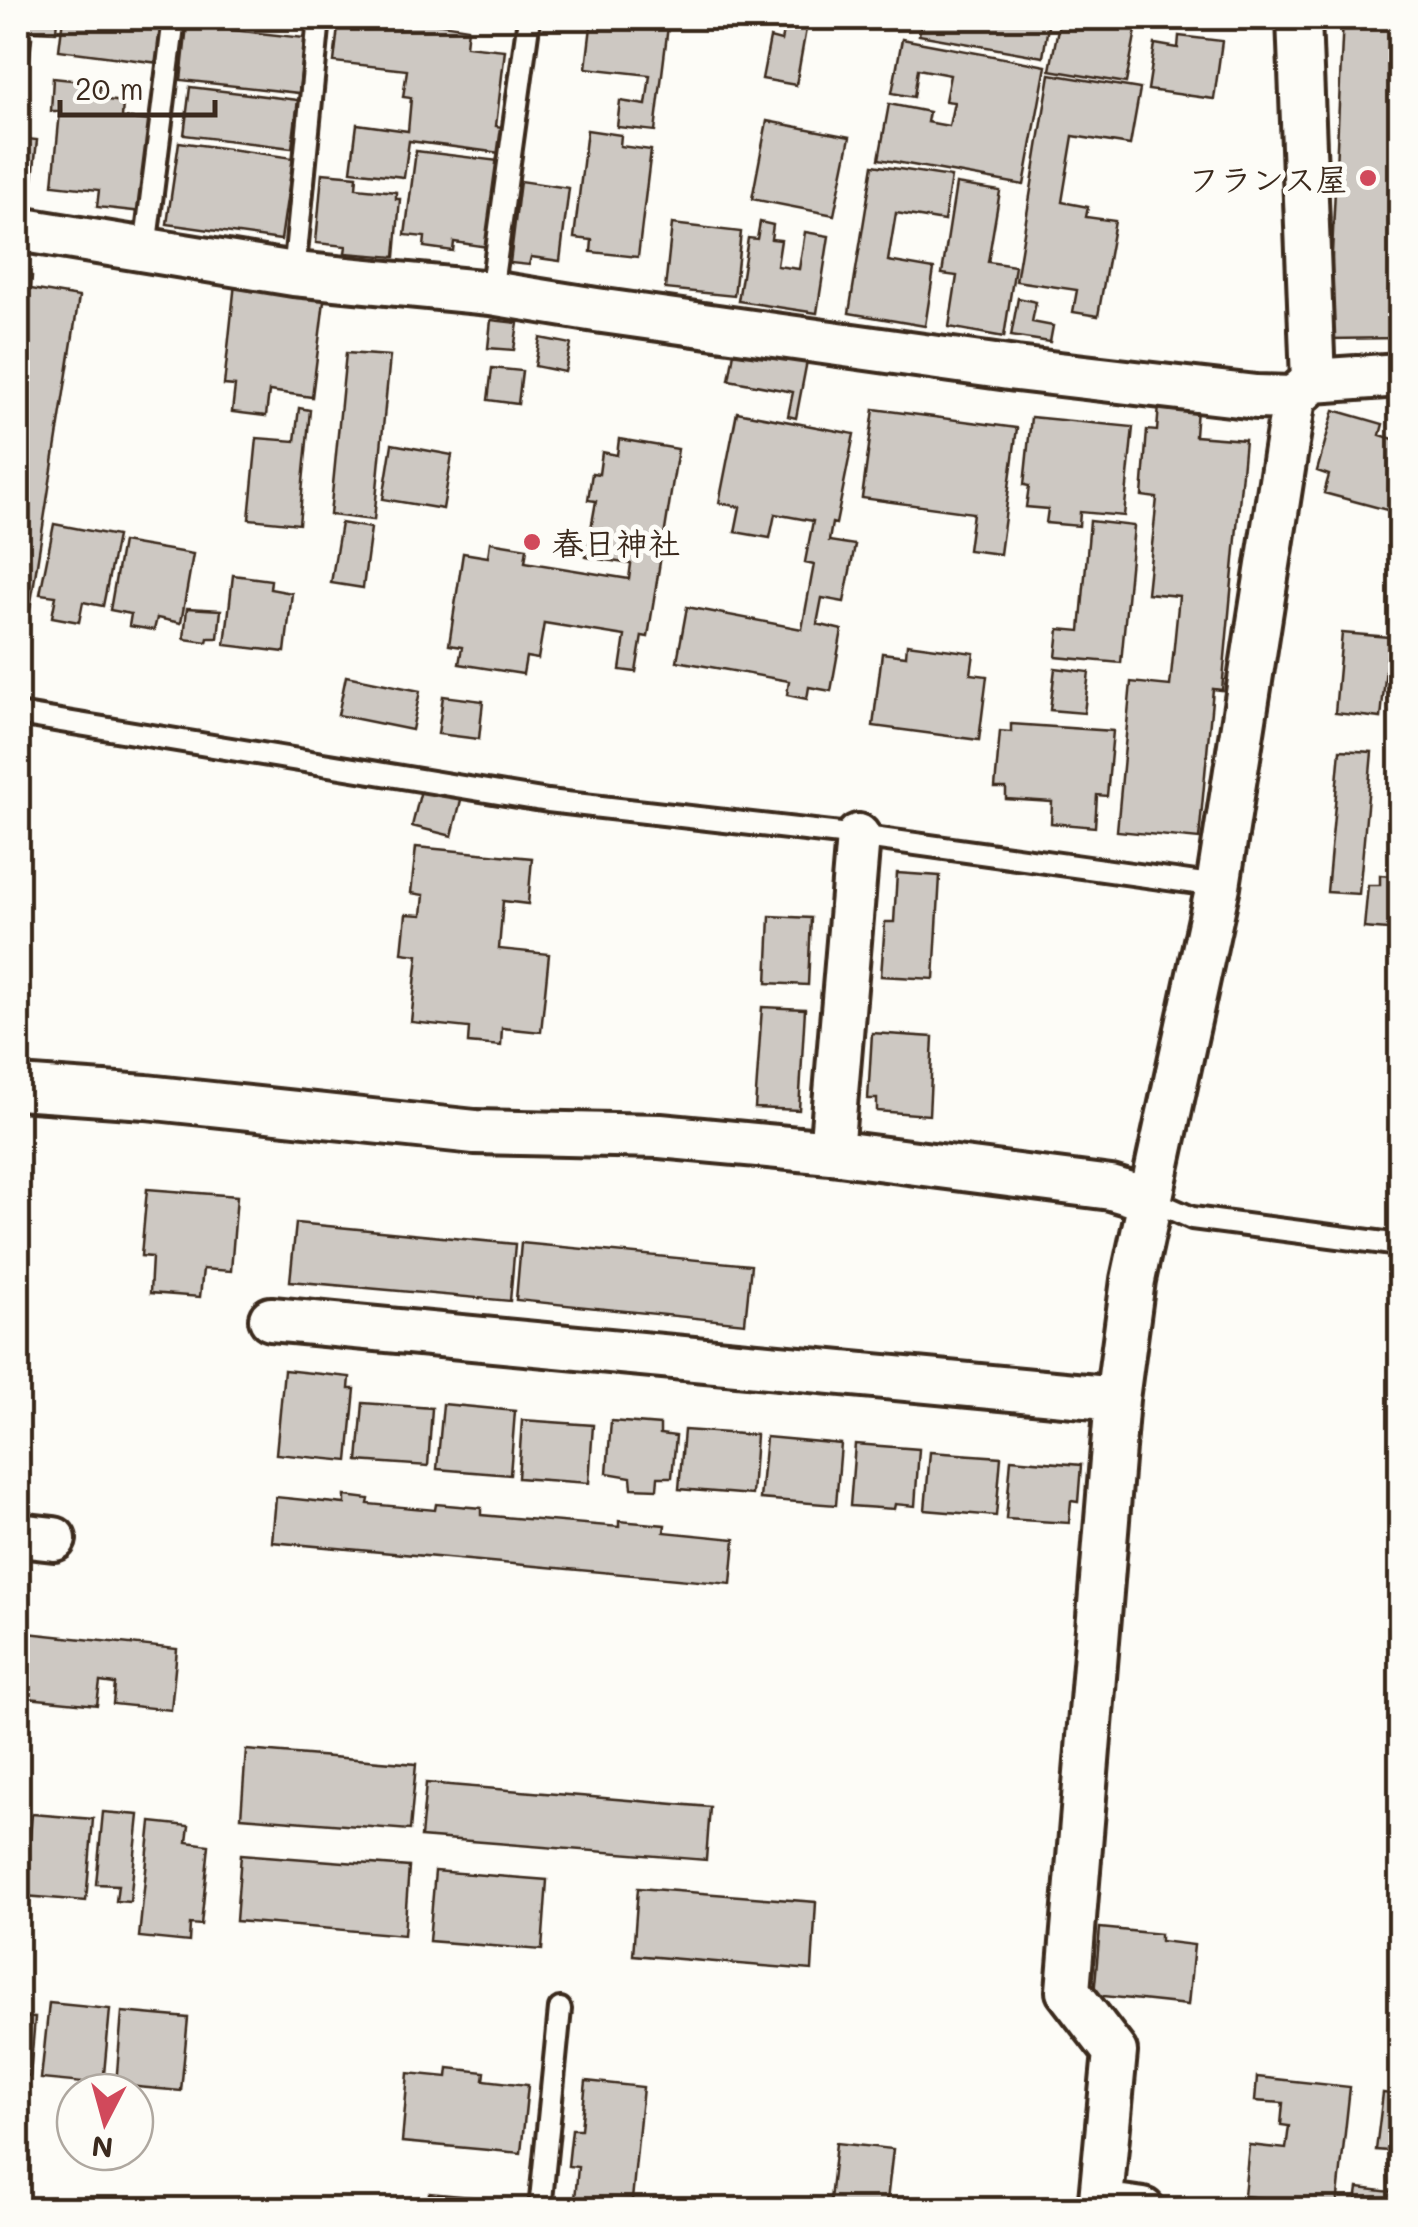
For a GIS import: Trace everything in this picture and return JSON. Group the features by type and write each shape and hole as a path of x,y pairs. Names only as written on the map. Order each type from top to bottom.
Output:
{"street":[{"path":"1143,2210 1100,2207 1116,2052 1068,1990 1117,1399 1132,1280 1218,886 1304,390 1299,18"},
{"path":"18,230 294,274 490,293 996,366 1256,397 1400,375"},
{"path":"831,1152 858,836"},
{"path":"18,1088 475,1132 660,1136 831,1152 1111,1188 1151,1200"},
{"path":"271,1319 1117,1399"}],"lane":[{"path":"145,249 174,18"},
{"path":"294,274 319,18"},
{"path":"490,293 529,18"},
{"path":"18,714 548,801 858,836 1218,886"},
{"path":"1151,1200 1192,1218 1400,1244"},
{"path":"540,2210 560,2009"}],"building":[{"path":"18,18 57,18 56,32 18,30"},
{"path":"63,18 165,18 159,63 59,50"},
{"path":"339,18 437,19 436,23 468,28 466,46 505,50 496,126 502,127 500,153 409,141 404,177 351,171 357,124 408,131 411,98 403,97 407,70 334,62"},
{"path":"592,18 669,18 655,131 617,127 620,101 646,105 650,75 586,68"},
{"path":"786,18 808,18 796,85 762,79 770,38 781,41"},
{"path":"922,18 1049,20 1043,57 919,35"},
{"path":"1060,18 1098,23 1099,18 1122,18 1121,22 1137,25 1126,83 1050,70"},
{"name":"フランス屋","path":"1343,18 1400,18 1400,338 1328,339"},
{"path":"187,25 305,38 299,93 181,80"},
{"path":"1179,36 1222,41 1214,99 1148,90 1155,44 1178,48"},
{"path":"18,37 32,38 28,76 18,75"},
{"path":"902,39 1046,66 1024,185 879,159 889,104 929,112 927,122 949,126 954,102 945,101 950,75 918,69 914,97 892,93"},
{"path":"1050,74 1140,89 1130,145 1073,136 1062,202 1088,207 1086,217 1115,221 1098,316 1073,312 1077,290 1016,281"},
{"path":"53,78 100,83 99,99 123,102 122,118 152,121 143,212 97,207 99,190 53,185 60,111 51,111"},
{"path":"190,87 298,100 292,148 184,135"},
{"path":"767,121 850,137 834,215 752,199"},
{"path":"587,130 621,135 620,146 651,150 638,257 591,252 592,240 574,238"},
{"path":"18,138 37,140 31,198 18,196"},
{"path":"179,142 293,158 281,240 167,224"},
{"path":"416,151 499,161 488,247 454,242 453,251 424,247 425,237 405,235"},
{"path":"873,165 951,177 944,221 896,213 888,261 934,269 925,326 849,313"},
{"path":"322,173 357,176 356,188 396,192 396,199 400,199 395,257 345,253 346,246 316,243"},
{"path":"520,181 569,188 560,261 531,257 529,265 510,263"},
{"path":"956,184 1000,191 988,262 1015,266 1004,337 949,327 957,276 942,274"},
{"path":"760,222 773,225 771,239 781,240 777,266 799,269 805,232 829,236 817,313 738,301 748,238 757,239"},
{"path":"672,224 741,232 734,296 665,289"},
{"path":"18,274 32,276 31,289 79,297 30,609 18,607 18,443 23,410 18,409"},
{"path":"235,283 325,293 312,397 269,391 266,416 232,412 235,386 224,385"},
{"path":"1018,298 1036,302 1032,322 1053,326 1050,342 1011,336"},
{"path":"491,320 518,323 514,350 488,348"},
{"path":"540,338 571,344 565,372 535,366"},
{"path":"735,347 807,361 796,418 788,416 793,392 729,380"},
{"path":"346,353 390,356 374,520 330,515"},
{"path":"492,368 522,371 518,404 488,400"},
{"path":"1159,405 1197,408 1195,436 1245,440 1222,690 1213,689 1199,839 1117,831 1131,682 1170,686 1179,596 1147,593 1157,498 1142,496 1147,430 1157,431"},
{"path":"299,408 310,410 299,524 249,519 257,438 295,441"},
{"path":"874,409 1017,428 1000,554 968,550 973,513 862,498"},
{"path":"1334,410 1383,424 1380,435 1400,441 1398,513 1324,493 1329,475 1317,471"},
{"path":"737,412 854,434 829,541 855,545 844,602 822,598 817,624 842,630 831,691 809,687 807,699 787,695 789,681 677,661 687,607 802,629 814,564 805,562 813,521 775,514 770,538 735,532 740,507 719,503"},
{"path":"1031,417 1133,427 1124,516 1080,512 1079,526 1046,523 1048,509 1026,507 1029,486 1024,485"},
{"path":"619,439 678,449 648,637 642,636 636,672 620,670 625,636 544,623 538,659 526,657 523,674 459,664 462,647 449,645 463,553 488,557 490,542 527,548 525,562 629,579 631,564 586,557 596,501 588,500 592,473 599,474 602,452 617,455"},
{"path":"392,444 452,455 443,509 383,499"},
{"path":"1090,521 1134,526 1121,663 1056,657 1059,629 1080,631"},
{"path":"341,523 371,528 363,588 331,583"},
{"path":"54,524 117,536 103,606 83,602 79,622 52,617 56,596 40,594"},
{"path":"122,542 193,554 181,623 157,618 154,630 129,626 131,614 110,610"},
{"path":"233,575 271,580 270,589 292,593 285,652 225,645"},
{"path":"187,608 221,610 218,638 208,638 207,642 184,639"},
{"path":"1342,633 1389,637 1381,718 1335,713"},
{"path":"907,644 974,653 971,674 987,676 979,740 873,726 882,653 906,656"},
{"path":"1055,668 1089,672 1084,713 1050,710"},
{"path":"346,676 420,691 412,730 338,715"},
{"path":"443,696 483,701 479,739 438,734"},
{"path":"1011,724 1113,731 1107,796 1097,795 1095,827 1051,823 1052,802 1006,799 1006,788 995,788 1000,731 1011,732"},
{"path":"1400,740 1400,782 1394,781"},
{"path":"1340,750 1372,752 1359,894 1327,892"},
{"path":"422,786 462,796 452,836 412,826"},
{"path":"416,847 532,858 528,904 503,901 499,949 549,954 541,1032 502,1028 501,1046 468,1043 469,1028 411,1022 418,955 402,953 406,914 422,915 424,895 411,893"},
{"path":"897,873 940,876 934,979 881,976 885,922 894,922"},
{"path":"1380,875 1400,877 1400,931 1364,928 1368,885 1380,885"},
{"path":"770,916 811,918 808,985 767,983"},
{"path":"762,1007 805,1009 799,1110 755,1108"},
{"path":"872,1033 933,1037 929,1115 877,1111 877,1099 868,1099"},
{"path":"147,1189 237,1196 231,1271 203,1269 200,1297 150,1293 152,1257 141,1256"},
{"path":"296,1223 515,1244 510,1301 290,1281"},
{"path":"521,1243 751,1265 745,1323 516,1300"},
{"path":"284,1370 350,1377 349,1389 355,1389 348,1461 276,1454"},
{"path":"363,1403 432,1408 428,1466 358,1461"},
{"path":"443,1404 515,1411 510,1475 437,1469"},
{"path":"522,1420 593,1425 589,1483 518,1478"},
{"path":"611,1421 660,1425 660,1434 676,1436 672,1477 658,1477 657,1489 632,1488 631,1477 607,1473"},
{"path":"684,1430 756,1435 752,1495 679,1489"},
{"path":"766,1437 841,1444 836,1505 760,1499"},
{"path":"855,1444 919,1449 915,1506 850,1506"},
{"path":"930,1452 1001,1457 996,1516 925,1510"},
{"path":"1011,1459 1081,1465 1078,1502 1071,1501 1069,1523 1006,1519"},
{"path":"345,1496 369,1499 368,1504 435,1510 436,1504 481,1508 481,1515 619,1527 619,1521 665,1525 664,1532 735,1539 731,1584 272,1542 276,1497 345,1504"},
{"path":"18,1632 177,1649 171,1710 113,1704 115,1684 100,1682 97,1705 18,1697"},
{"path":"246,1750 416,1764 410,1830 241,1817"},
{"path":"426,1783 710,1807 706,1860 421,1837"},
{"path":"18,1797 28,1798 19,1892 18,1891"},
{"path":"103,1812 139,1815 130,1902 116,1901 118,1885 96,1884"},
{"path":"32,1814 93,1819 86,1901 25,1896"},
{"path":"151,1822 189,1826 187,1842 209,1845 201,1925 190,1924 189,1942 139,1937"},
{"path":"241,1854 409,1867 404,1935 236,1921"},
{"path":"435,1871 547,1880 542,1950 429,1941"},
{"path":"638,1888 816,1902 812,1970 633,1955"},
{"path":"1100,1928 1160,1934 1160,1941 1194,1945 1188,2005 1094,1995"},
{"path":"49,2003 110,2009 104,2072 55,2072 55,2080 41,2079"},
{"path":"122,2012 188,2018 181,2091 155,2089 155,2072 117,2072"},
{"path":"18,2017 35,2018 30,2076 18,2075"},
{"path":"448,2068 485,2072 484,2080 528,2085 521,2153 402,2142 408,2073 447,2077"},
{"path":"1257,2077 1350,2087 1337,2206 1244,2196 1249,2145 1286,2149 1289,2126 1281,2125 1283,2103 1255,2101"},
{"path":"586,2081 643,2087 631,2210 574,2210 578,2167 568,2166 572,2129 581,2129"},
{"path":"1383,2093 1400,2095 1400,2152 1376,2150"},
{"path":"836,2143 893,2149 886,2210 829,2210"},
{"path":"1358,2188 1400,2193 1400,2210 1355,2210"},
{"path":"429,2193 481,2198 481,2206 510,2210 401,2210 402,2198 428,2201"}],"place":[{"name":"フランス屋","path":"1368,178"},
{"name":"春日神社","path":"532,542"}]}
